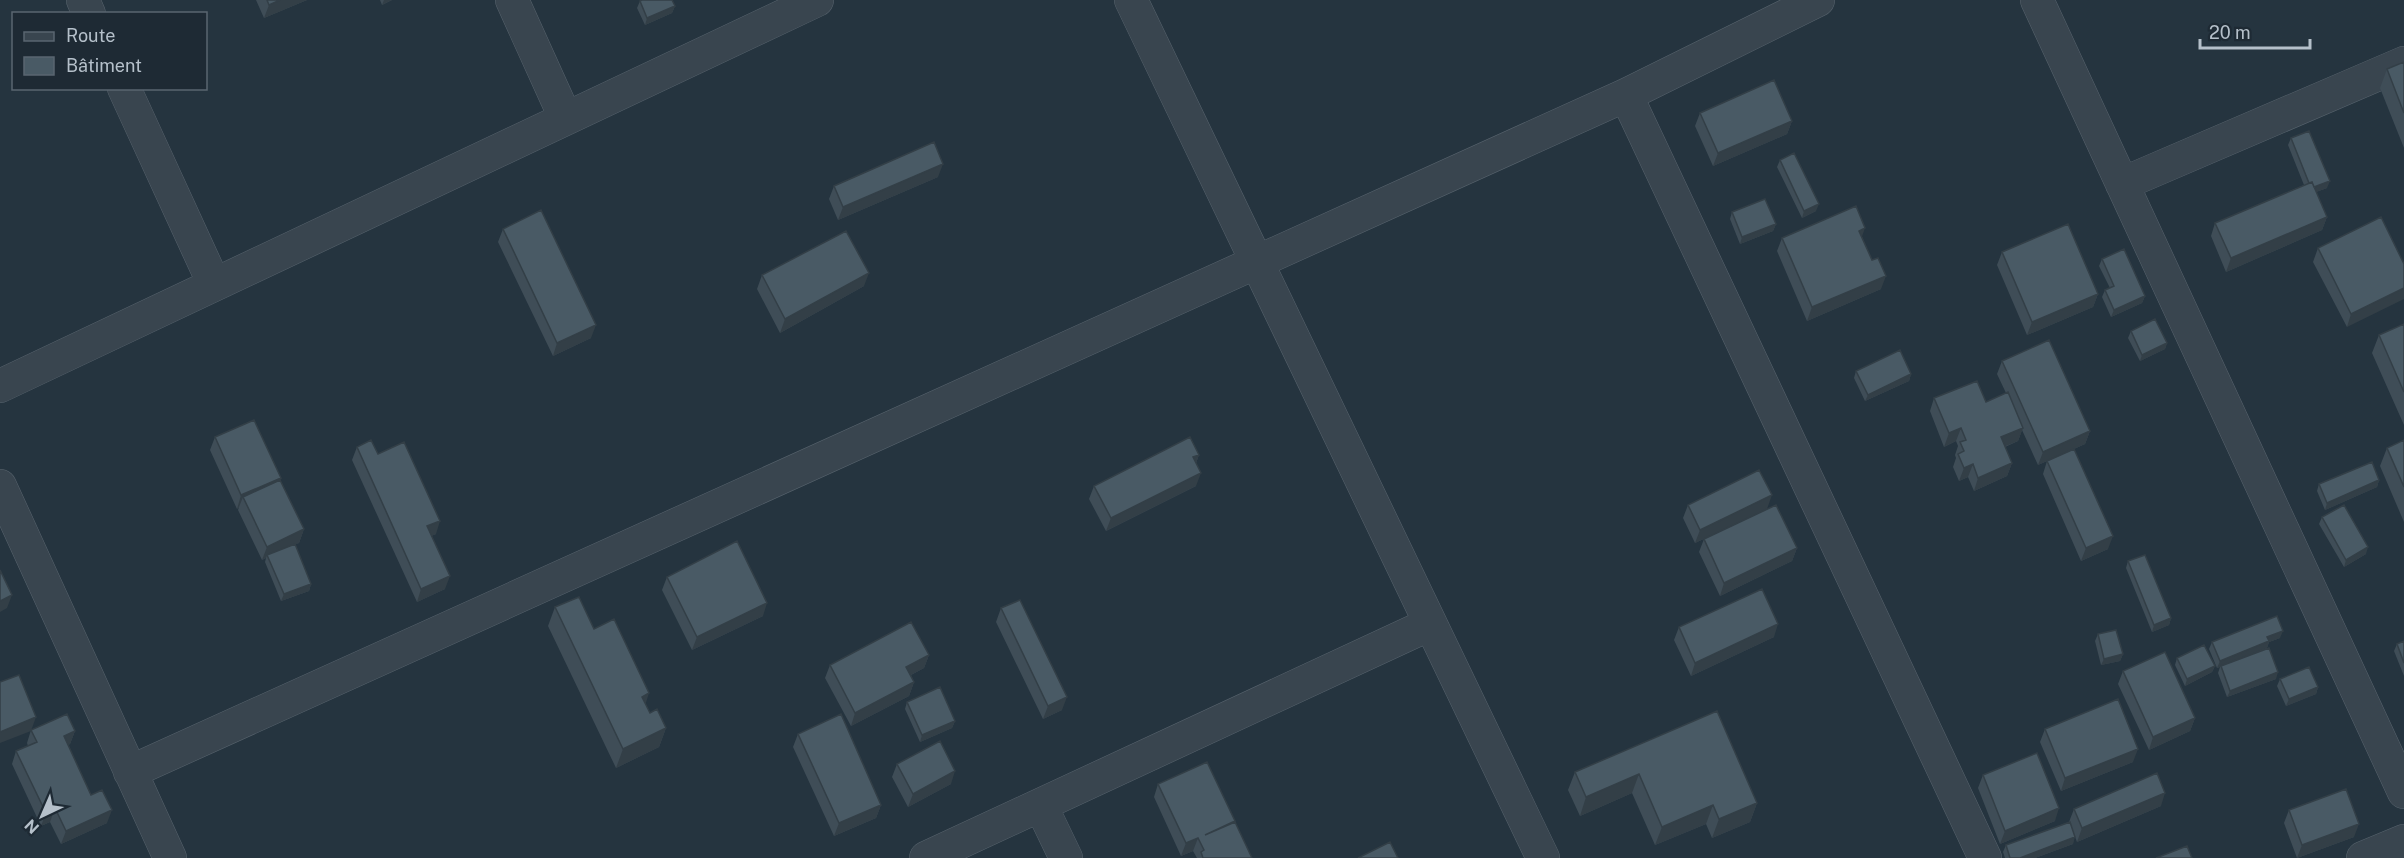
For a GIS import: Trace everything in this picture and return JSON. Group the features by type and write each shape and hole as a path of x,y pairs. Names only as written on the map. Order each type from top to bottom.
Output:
{"street":[{"path":"512,0 565,117"},
{"path":"0,386 565,117 817,0"},
{"path":"1131,0 1543,858"},
{"path":"130,772 1626,95 1818,0"},
{"path":"2037,0 2404,792"},
{"path":"2122,184 2404,63"},
{"path":"125,90 214,284"},
{"path":"1626,95 1985,858"},
{"path":"0,486 170,858"},
{"path":"926,858 1430,624"},
{"path":"1041,806 1066,858"},
{"path":"2363,858 2404,841"}],"building":[{"path":"267,0 280,0 269,5"},
{"path":"672,0 675,6 647,18 640,1"},
{"path":"2404,62 2404,113 2387,69"},
{"path":"1774,80 1792,121 1718,153 1700,113"},
{"path":"2309,131 2330,181 2314,187 2312,182 2309,183 2291,138"},
{"path":"934,142 943,164 843,207 834,186"},
{"path":"1794,153 1819,204 1804,211 1780,160"},
{"path":"2312,182 2327,217 2231,258 2215,223"},
{"path":"1765,199 1776,224 1742,237 1732,212"},
{"path":"1856,206 1865,228 1859,231 1872,260 1878,258 1886,276 1812,307 1782,238"},
{"path":"541,210 596,325 557,343 503,229"},
{"path":"2381,217 2404,264 2404,288 2351,314 2318,248"},
{"path":"2068,224 2098,294 2032,322 2002,252"},
{"path":"846,231 869,273 785,319 762,275"},
{"path":"2124,249 2145,296 2114,310 2105,290 2114,286 2102,259"},
{"path":"2155,319 2167,343 2142,355 2131,331"},
{"path":"2404,324 2404,392 2379,335"},
{"path":"2049,340 2090,431 2043,452 2002,361"},
{"path":"1900,350 1911,374 1868,395 1856,371"},
{"path":"1977,381 1986,402 2008,392 2023,428 2001,437 2012,463 1978,478 1973,464 1964,468 1958,454 1964,451 1960,442 1966,440 1961,428 1949,433 1934,398"},
{"path":"254,420 281,478 241,495 215,437"},
{"path":"1190,437 1199,455 1193,457 1201,473 1111,518 1094,486"},
{"path":"371,440 378,454 404,442 440,521 427,526 450,576 421,589 357,447"},
{"path":"2404,440 2404,487 2387,448"},
{"path":"2074,449 2113,536 2086,548 2047,461"},
{"path":"2372,462 2379,480 2327,503 2319,484"},
{"path":"1759,470 1772,495 1700,530 1688,505"},
{"path":"280,480 304,529 267,547 243,497"},
{"path":"1776,505 1797,548 1724,583 1704,539"},
{"path":"2344,505 2368,547 2346,560 2322,517"},
{"path":"737,541 767,603 697,637 667,577"},
{"path":"295,544 311,584 284,594 267,555"},
{"path":"2145,555 2171,618 2154,625 2128,561"},
{"path":"0,570 12,595 0,601"},
{"path":"1762,589 1778,624 1695,663 1679,627"},
{"path":"579,597 594,629 614,619 649,693 642,697 650,713 657,709 666,728 623,749 555,607"},
{"path":"1020,600 1067,697 1048,706 1001,608"},
{"path":"2277,616 2283,631 2267,637 2269,641 2220,661 2212,642"},
{"path":"911,622 929,655 906,667 914,682 855,713 830,665"},
{"path":"2116,630 2123,654 2104,659 2098,634"},
{"path":"2404,641 2404,663 2397,644"},
{"path":"2204,645 2215,666 2187,679 2177,658"},
{"path":"2269,648 2278,672 2230,691 2221,666"},
{"path":"2165,652 2195,718 2153,737 2123,671"},
{"path":"2309,667 2318,687 2289,699 2280,679"},
{"path":"19,675 36,717 0,732 0,682"},
{"path":"940,687 955,721 922,735 907,702"},
{"path":"2118,699 2138,749 2065,778 2045,729"},
{"path":"1717,711 1757,803 1719,819 1713,805 1662,827 1639,774 1586,797 1575,772"},
{"path":"67,714 75,731 64,736 91,795 102,790 112,810 66,831 55,808 46,813 16,751 37,742 31,730"},
{"path":"841,714 881,805 839,823 798,734"},
{"path":"940,741 955,771 913,794 897,764"},
{"path":"2037,753 2059,808 2005,831 1983,775"},
{"path":"1207,762 1235,821 1205,835 1235,822 1252,858 1203,858 1201,852 1204,850 1198,838 1186,843 1158,784"},
{"path":"2157,773 2165,793 2082,828 2074,809"},
{"path":"2346,789 2359,824 2302,845 2289,810"},
{"path":"2070,822 2075,837 2020,858 2010,858 2006,845"},
{"path":"1390,842 1398,858 1358,858"},
{"path":"2187,846 2192,858 2156,858"}]}
